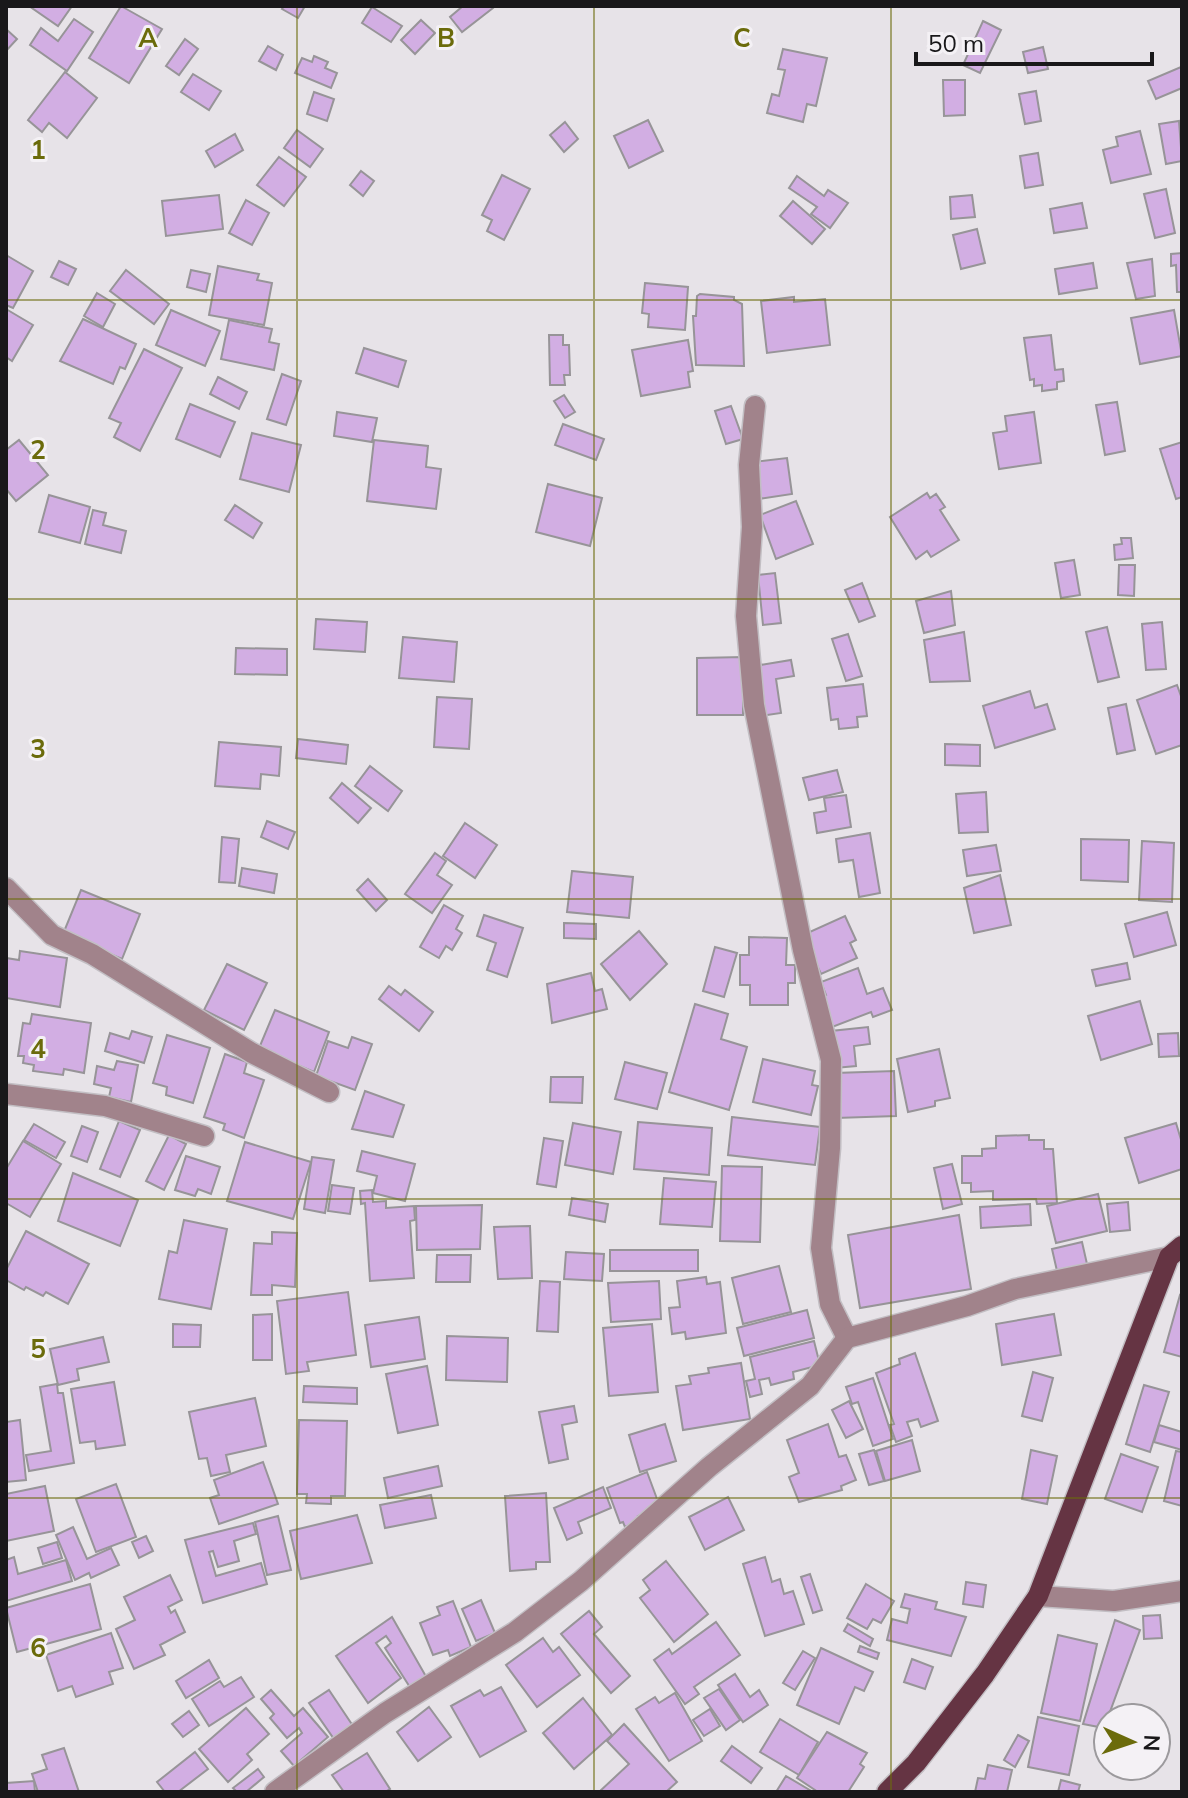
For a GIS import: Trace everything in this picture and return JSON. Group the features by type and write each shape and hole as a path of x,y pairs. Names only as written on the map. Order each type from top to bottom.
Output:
{"main road":[{"path":"887,1792 916,1763 976,1685 1038,1596 1176,1252"}],"street":[{"path":"755,406 749,465 752,527 746,616 754,705 796,919 831,1060 830,1148 821,1248 830,1304 847,1338"},
{"path":"6,888 52,935 92,954 252,1053 329,1092"},
{"path":"6,1094 105,1106 204,1136"},
{"path":"275,1792 385,1713 515,1632 581,1581 709,1467 810,1386 847,1338 967,1306 1015,1289 1176,1252"},
{"path":"1038,1596 1114,1601 1182,1591"}],"building":[{"path":"29,6 72,6 58,26"},
{"path":"121,6 162,29 129,83 89,58"},
{"path":"284,6 305,6 298,18 282,9"},
{"path":"463,6 493,8 462,32 450,17"},
{"path":"372,7 402,26 391,42 362,23"},
{"path":"74,19 93,32 67,71 30,45 41,28 58,41"},
{"path":"421,20 435,33 415,54 401,40"},
{"path":"983,21 1001,30 980,73 963,65"},
{"path":"6,29 17,39 6,51"},
{"path":"185,39 198,49 179,75 166,66"},
{"path":"268,46 283,55 276,70 259,61"},
{"path":"1043,47 1048,69 1028,73 1023,52"},
{"path":"783,49 827,58 816,106 807,104 803,122 767,113 772,94 779,96 785,70 778,69"},
{"path":"314,56 328,62 325,68 337,73 331,88 295,73 302,58 312,62"},
{"path":"1181,67 1182,88 1156,99 1148,81"},
{"path":"65,72 97,98 67,138 49,123 42,132 28,120"},
{"path":"193,74 221,91 209,110 181,92"},
{"path":"943,80 965,80 965,115 944,116"},
{"path":"1036,91 1041,121 1025,124 1019,94"},
{"path":"314,92 334,99 327,121 307,114"},
{"path":"648,120 663,151 629,168 614,136"},
{"path":"1179,121 1182,161 1166,164 1159,124"},
{"path":"565,122 578,139 564,152 550,135"},
{"path":"297,130 323,149 310,167 284,148"},
{"path":"1140,131 1151,174 1111,183 1103,150 1118,146 1116,137"},
{"path":"235,134 243,150 215,167 206,151"},
{"path":"1038,153 1043,185 1025,188 1020,156"},
{"path":"279,157 306,177 284,206 257,185"},
{"path":"361,171 374,181 363,196 350,185"},
{"path":"502,175 530,189 504,240 487,231 492,220 482,215"},
{"path":"797,176 824,196 828,190 848,203 830,228 811,214 817,207 789,188"},
{"path":"1166,189 1175,233 1155,238 1144,194"},
{"path":"219,195 223,229 166,236 162,201"},
{"path":"972,195 975,217 951,219 950,197"},
{"path":"246,200 269,213 252,245 229,233"},
{"path":"793,201 825,229 812,244 780,216"},
{"path":"1082,203 1087,228 1054,233 1050,209"},
{"path":"977,229 985,263 961,269 953,235"},
{"path":"1182,253 1182,292 1177,292 1176,265 1171,266 1171,254"},
{"path":"6,255 33,271 13,308 6,305"},
{"path":"1152,259 1155,296 1136,299 1127,263"},
{"path":"59,261 76,269 68,285 51,277"},
{"path":"1093,263 1097,288 1059,294 1055,269"},
{"path":"218,266 259,274 257,280 272,283 264,325 209,315"},
{"path":"126,270 169,304 154,324 110,291"},
{"path":"191,270 210,274 206,292 187,287"},
{"path":"645,283 688,287 685,330 648,327 649,314 642,313"},
{"path":"97,293 115,304 103,327 84,316"},
{"path":"697,296 734,297 742,304 744,366 696,365 693,316 696,316"},
{"path":"794,297 794,302 825,299 830,345 767,353 761,301"},
{"path":"6,309 33,325 12,361 6,357"},
{"path":"171,310 220,331 205,366 156,345"},
{"path":"1174,310 1182,356 1140,364 1131,318"},
{"path":"83,319 136,344 125,369 120,367 113,384 60,361"},
{"path":"229,320 272,329 269,342 279,344 274,370 221,359"},
{"path":"549,335 563,335 563,345 569,345 570,375 564,375 565,385 550,385"},
{"path":"1051,335 1055,370 1063,369 1064,381 1057,382 1057,389 1042,391 1042,385 1034,386 1034,379 1030,380 1024,338"},
{"path":"688,340 693,371 688,372 690,387 641,396 632,350"},
{"path":"364,348 406,361 398,387 356,373"},
{"path":"144,349 182,368 140,451 114,437 121,423 109,418"},
{"path":"282,374 301,381 286,425 267,419"},
{"path":"218,377 247,392 239,409 210,394"},
{"path":"564,395 575,412 565,418 554,401"},
{"path":"1117,402 1125,451 1105,455 1096,405"},
{"path":"190,404 235,422 220,457 176,439"},
{"path":"731,406 743,439 726,444 715,411"},
{"path":"337,412 377,418 372,442 334,436"},
{"path":"1034,412 1041,463 999,469 993,433 1007,431 1005,416"},
{"path":"563,424 604,439 596,460 555,445"},
{"path":"252,433 301,445 289,492 240,479"},
{"path":"19,440 48,475 16,501 6,489 6,450"},
{"path":"374,440 428,446 426,467 441,469 436,509 367,501"},
{"path":"1182,442 1182,497 1176,499 1160,449"},
{"path":"787,458 792,494 758,499 753,462"},
{"path":"548,484 602,498 590,546 536,532"},
{"path":"927,493 930,498 936,494 945,507 940,510 959,540 931,557 927,551 916,559 890,517"},
{"path":"49,495 90,507 80,543 39,532"},
{"path":"796,501 813,544 776,559 760,515"},
{"path":"235,505 262,523 253,538 225,520"},
{"path":"93,510 106,513 103,525 126,531 121,553 85,544"},
{"path":"1121,538 1131,538 1133,558 1115,560 1114,545 1122,544"},
{"path":"1074,560 1080,595 1061,598 1055,563"},
{"path":"1119,565 1135,565 1134,596 1118,595"},
{"path":"775,573 781,623 763,625 758,575"},
{"path":"862,583 875,616 859,622 845,590"},
{"path":"951,591 955,625 924,633 916,601"},
{"path":"316,619 367,622 365,652 314,649"},
{"path":"1162,622 1166,669 1146,670 1142,624"},
{"path":"1107,627 1119,677 1098,682 1086,632"},
{"path":"964,632 970,681 930,682 924,640"},
{"path":"848,634 862,676 846,681 832,639"},
{"path":"403,637 457,642 454,682 399,678"},
{"path":"236,648 287,649 287,675 235,674"},
{"path":"743,657 743,715 697,715 697,658"},
{"path":"791,660 794,676 776,679 781,713 761,716 754,666"},
{"path":"863,684 867,716 857,717 858,727 839,729 838,719 831,720 827,688"},
{"path":"1177,685 1182,699 1182,745 1156,754 1137,700"},
{"path":"1030,691 1035,708 1047,704 1055,729 995,748 983,706"},
{"path":"437,697 472,699 469,749 434,747"},
{"path":"1126,704 1135,750 1117,754 1108,708"},
{"path":"298,739 348,745 346,764 296,758"},
{"path":"219,742 281,747 279,776 261,774 260,789 215,786"},
{"path":"945,744 980,745 980,766 945,765"},
{"path":"370,766 402,791 388,811 355,786"},
{"path":"837,770 843,792 809,800 803,778"},
{"path":"342,783 371,808 358,823 330,798"},
{"path":"986,792 988,832 959,833 956,794"},
{"path":"846,795 851,827 817,833 814,813 826,811 824,798"},
{"path":"267,821 295,832 288,849 261,837"},
{"path":"465,823 497,845 475,878 443,856"},
{"path":"870,833 880,893 859,897 853,860 839,862 836,839"},
{"path":"222,837 239,839 235,883 219,882"},
{"path":"1081,839 1129,840 1128,882 1081,880"},
{"path":"1142,841 1174,843 1172,902 1139,900"},
{"path":"996,845 1001,871 967,876 963,850"},
{"path":"435,853 446,861 437,875 452,885 432,913 405,894"},
{"path":"242,868 277,874 274,893 239,886"},
{"path":"572,871 633,877 629,918 567,912"},
{"path":"1000,875 1011,925 974,933 964,888"},
{"path":"368,879 387,900 376,911 357,890"},
{"path":"81,890 140,914 122,959 63,934"},
{"path":"444,905 463,916 456,929 462,933 452,950 446,946 439,958 420,947"},
{"path":"1167,912 1176,945 1134,957 1125,924"},
{"path":"484,915 523,928 507,977 487,970 496,943 477,936"},
{"path":"845,916 856,940 850,943 857,958 821,974 803,935"},
{"path":"564,923 596,924 596,939 564,938"},
{"path":"639,931 667,964 630,1000 601,964"},
{"path":"749,937 787,938 786,965 795,965 795,983 788,983 788,1005 750,1005 750,985 740,985 740,955 749,955"},
{"path":"715,947 737,953 724,997 703,991"},
{"path":"20,951 67,958 60,1007 6,998 6,958 19,960"},
{"path":"1127,963 1130,979 1096,986 1092,970"},
{"path":"227,964 267,983 244,1030 204,1010"},
{"path":"858,968 867,994 883,988 892,1010 873,1017 871,1012 827,1029 816,999 826,995 821,982"},
{"path":"591,973 595,991 602,989 607,1009 552,1023 547,984"},
{"path":"389,986 401,995 405,990 433,1012 419,1031 379,999"},
{"path":"1140,1001 1152,1044 1101,1060 1088,1016"},
{"path":"695,1004 728,1014 721,1039 747,1047 729,1110 669,1092"},
{"path":"275,1010 329,1032 314,1072 300,1066 298,1070 257,1053"},
{"path":"32,1014 91,1023 84,1073 64,1069 63,1075 33,1071 34,1065 23,1063 24,1056 18,1056 23,1023 30,1024"},
{"path":"868,1027 870,1044 854,1046 856,1066 835,1068 831,1031"},
{"path":"132,1031 152,1037 144,1063 105,1051 110,1033 129,1039"},
{"path":"1178,1033 1179,1056 1159,1057 1158,1034"},
{"path":"167,1035 210,1048 193,1103 166,1095 167,1087 153,1083"},
{"path":"352,1037 372,1044 355,1090 316,1076 328,1041 348,1048"},
{"path":"939,1049 950,1098 935,1101 935,1106 908,1112 897,1059"},
{"path":"225,1054 247,1062 244,1073 264,1080 244,1138 223,1130 225,1124 204,1117"},
{"path":"763,1059 815,1071 812,1085 818,1086 811,1115 753,1102"},
{"path":"117,1061 138,1065 131,1102 109,1097 111,1088 94,1084 97,1066 114,1070"},
{"path":"625,1062 667,1073 657,1109 615,1099"},
{"path":"894,1071 896,1116 836,1118 835,1073"},
{"path":"551,1077 583,1077 582,1103 550,1102"},
{"path":"365,1091 404,1105 393,1137 352,1129"},
{"path":"732,1117 820,1127 815,1165 728,1155"},
{"path":"119,1121 140,1130 120,1177 100,1169"},
{"path":"638,1122 712,1128 709,1175 634,1169"},
{"path":"573,1123 621,1132 613,1174 565,1165"},
{"path":"1176,1123 1182,1143 1182,1169 1139,1183 1125,1138"},
{"path":"34,1124 65,1142 56,1158 24,1140"},
{"path":"82,1126 98,1132 87,1162 71,1156"},
{"path":"169,1135 186,1144 164,1190 146,1181"},
{"path":"1029,1135 1029,1140 1044,1140 1044,1149 1053,1149 1057,1203 1037,1204 1036,1199 993,1200 993,1191 971,1192 971,1183 962,1183 962,1156 982,1156 982,1149 996,1148 996,1136"},
{"path":"544,1138 563,1141 556,1187 537,1184"},
{"path":"23,1141 61,1164 30,1217 6,1203 6,1169"},
{"path":"245,1142 311,1162 293,1219 227,1201"},
{"path":"362,1151 415,1164 405,1201 373,1193 377,1176 357,1171"},
{"path":"186,1156 220,1167 211,1194 198,1189 195,1196 175,1190"},
{"path":"312,1157 334,1160 325,1213 304,1209"},
{"path":"952,1164 962,1204 943,1209 934,1168"},
{"path":"722,1166 762,1167 760,1242 720,1241"},
{"path":"73,1173 138,1200 120,1246 58,1221"},
{"path":"664,1178 716,1182 712,1227 660,1224"},
{"path":"332,1185 354,1188 350,1214 328,1211"},
{"path":"372,1190 373,1202 386,1201 386,1208 414,1206 415,1220 410,1221 414,1278 370,1281 365,1203 361,1204 360,1191"},
{"path":"1098,1194 1107,1231 1056,1243 1047,1206"},
{"path":"572,1198 608,1204 605,1222 569,1215"},
{"path":"1128,1202 1130,1230 1110,1232 1107,1204"},
{"path":"1030,1204 1031,1225 981,1228 980,1207"},
{"path":"482,1205 480,1249 417,1250 416,1206"},
{"path":"959,1215 971,1289 860,1308 848,1235"},
{"path":"184,1220 227,1229 211,1309 159,1299 169,1251 177,1253"},
{"path":"530,1226 532,1278 498,1279 494,1227"},
{"path":"26,1231 89,1264 68,1304 46,1292 43,1296 6,1280 6,1270"},
{"path":"272,1232 297,1233 295,1287 272,1285 272,1295 251,1295 254,1243 272,1244"},
{"path":"1082,1242 1087,1264 1057,1271 1052,1249"},
{"path":"610,1250 698,1250 698,1271 610,1271"},
{"path":"566,1252 604,1254 602,1281 564,1279"},
{"path":"437,1255 471,1255 470,1282 436,1282"},
{"path":"779,1266 791,1312 743,1324 732,1278"},
{"path":"706,1277 707,1284 720,1282 726,1333 686,1339 685,1332 672,1334 669,1308 680,1307 677,1281"},
{"path":"540,1281 560,1282 558,1332 537,1331"},
{"path":"659,1281 661,1319 611,1322 608,1283"},
{"path":"348,1292 356,1355 307,1362 309,1371 286,1374 277,1301"},
{"path":"1182,1296 1182,1357 1164,1352"},
{"path":"807,1310 814,1338 744,1356 737,1328"},
{"path":"272,1314 272,1360 253,1360 253,1315"},
{"path":"1054,1314 1061,1355 1002,1365 996,1324"},
{"path":"419,1317 425,1359 371,1367 365,1325"},
{"path":"173,1324 201,1325 200,1347 173,1347"},
{"path":"652,1324 658,1392 609,1396 603,1328"},
{"path":"447,1336 508,1338 507,1382 446,1380"},
{"path":"103,1337 109,1362 77,1369 79,1380 58,1385 50,1349"},
{"path":"814,1341 820,1365 793,1372 794,1379 771,1385 769,1378 759,1380 762,1394 750,1397 746,1381 755,1379 750,1357"},
{"path":"915,1353 938,1421 921,1427 918,1419 907,1422 912,1436 896,1442 890,1425 894,1424 876,1373 900,1364 899,1359"},
{"path":"741,1363 750,1419 683,1430 676,1386 691,1384 689,1376 709,1373 708,1368"},
{"path":"427,1366 438,1425 398,1433 386,1374"},
{"path":"1033,1372 1053,1378 1042,1421 1022,1416"},
{"path":"873,1378 893,1439 873,1446 858,1402 852,1404 846,1387"},
{"path":"114,1382 125,1445 96,1449 95,1441 80,1443 71,1389"},
{"path":"57,1384 58,1393 63,1393 74,1463 29,1471 26,1455 51,1451 40,1387"},
{"path":"1144,1385 1169,1392 1150,1452 1126,1444"},
{"path":"304,1386 357,1388 357,1404 303,1402"},
{"path":"255,1398 266,1446 226,1455 230,1472 211,1476 207,1458 199,1459 189,1412"},
{"path":"849,1401 863,1429 846,1438 832,1410"},
{"path":"574,1406 577,1422 562,1425 568,1459 549,1463 539,1412"},
{"path":"20,1420 26,1480 6,1482 6,1422"},
{"path":"299,1420 347,1421 345,1496 331,1496 331,1504 306,1503 307,1494 297,1494"},
{"path":"665,1424 676,1461 640,1472 629,1435"},
{"path":"828,1424 839,1457 846,1455 856,1480 841,1486 842,1490 799,1502 789,1477 799,1473 787,1440"},
{"path":"1159,1425 1182,1432 1182,1450 1154,1442"},
{"path":"912,1440 920,1471 885,1481 876,1451"},
{"path":"874,1450 884,1481 869,1485 859,1454"},
{"path":"1031,1450 1057,1456 1047,1504 1022,1499"},
{"path":"1176,1451 1182,1452 1182,1506 1164,1501"},
{"path":"1121,1454 1158,1467 1142,1512 1105,1499"},
{"path":"263,1462 278,1504 219,1524 210,1498 219,1495 214,1480"},
{"path":"438,1466 442,1486 388,1498 384,1478"},
{"path":"647,1472 660,1507 638,1516 640,1521 625,1527 623,1522 620,1523 607,1488"},
{"path":"116,1484 136,1537 96,1552 76,1499"},
{"path":"45,1486 54,1531 6,1541 6,1494"},
{"path":"603,1487 611,1508 578,1522 582,1533 567,1540 554,1508"},
{"path":"546,1493 550,1562 536,1562 536,1569 510,1571 505,1496"},
{"path":"431,1495 436,1518 385,1528 380,1505"},
{"path":"728,1497 744,1530 705,1550 689,1517"},
{"path":"357,1515 372,1563 301,1579 290,1531"},
{"path":"278,1516 291,1570 267,1575 255,1522"},
{"path":"253,1523 256,1534 234,1541 239,1561 218,1567 213,1551 209,1552 216,1576 261,1563 267,1584 203,1603 185,1540"},
{"path":"73,1527 87,1559 111,1548 119,1565 91,1578 89,1573 75,1580 56,1535"},
{"path":"146,1536 153,1551 139,1558 132,1542"},
{"path":"57,1542 62,1558 43,1564 38,1548"},
{"path":"14,1557 18,1574 66,1560 72,1581 6,1601 6,1560"},
{"path":"765,1557 772,1582 780,1579 784,1594 793,1591 804,1624 765,1636 743,1564"},
{"path":"666,1561 708,1614 674,1642 640,1598 650,1590 643,1580"},
{"path":"810,1574 822,1610 813,1613 801,1577"},
{"path":"170,1575 182,1600 168,1607 171,1613 175,1610 185,1632 160,1645 165,1655 134,1669 116,1629 135,1620 124,1597"},
{"path":"966,1582 986,1585 983,1607 963,1604"},
{"path":"90,1584 101,1629 17,1652 6,1608"},
{"path":"866,1584 894,1601 881,1623 873,1619 867,1629 847,1618"},
{"path":"905,1594 937,1602 935,1609 966,1617 951,1656 887,1640 892,1619 907,1623 910,1609 901,1607"},
{"path":"481,1600 495,1633 476,1641 462,1609"},
{"path":"453,1601 471,1647 450,1656 448,1650 433,1655 420,1623 440,1615 437,1607"},
{"path":"589,1611 602,1627 594,1634 630,1676 611,1693 561,1634"},
{"path":"1160,1615 1162,1638 1144,1639 1143,1616"},
{"path":"392,1617 428,1680 413,1692 385,1648 391,1643 386,1636 376,1643 401,1678 368,1703 336,1656"},
{"path":"1115,1620 1140,1630 1114,1702 1092,1702 1092,1726 1083,1724"},
{"path":"716,1622 740,1655 694,1687 699,1694 685,1704 654,1660 669,1649 672,1654"},
{"path":"848,1624 873,1639 870,1646 844,1631"},
{"path":"111,1633 123,1668 109,1672 113,1684 76,1697 72,1686 58,1691 46,1655"},
{"path":"1058,1635 1097,1644 1080,1721 1041,1713"},
{"path":"543,1638 553,1652 559,1647 580,1675 537,1707 506,1665"},
{"path":"860,1646 879,1653 877,1659 858,1652"},
{"path":"821,1648 873,1672 864,1691 855,1687 839,1724 797,1705"},
{"path":"803,1651 815,1658 795,1690 783,1683"},
{"path":"912,1659 933,1667 925,1689 904,1682"},
{"path":"209,1660 219,1678 186,1698 176,1681"},
{"path":"735,1674 750,1697 759,1690 768,1705 743,1722 718,1685"},
{"path":"241,1677 254,1697 209,1726 192,1699 220,1681 224,1687"},
{"path":"501,1687 526,1731 480,1757 451,1706 480,1690 484,1696"},
{"path":"719,1689 740,1720 726,1730 704,1698"},
{"path":"271,1690 294,1716 303,1708 328,1737 294,1766 281,1751 302,1733 299,1728 287,1738 270,1718 274,1714 261,1699"},
{"path":"329,1690 353,1726 334,1739 309,1703"},
{"path":"675,1693 702,1741 669,1761 636,1709 655,1697 659,1703"},
{"path":"583,1698 612,1735 574,1769 543,1733"},
{"path":"429,1707 451,1737 418,1761 397,1732"},
{"path":"246,1708 269,1734 247,1754 252,1760 228,1782 199,1749"},
{"path":"710,1709 720,1726 704,1736 693,1720"},
{"path":"189,1711 199,1725 183,1737 172,1724"},
{"path":"1038,1717 1079,1726 1069,1775 1028,1767"},
{"path":"780,1719 818,1742 799,1775 760,1752"},
{"path":"624,1724 677,1782 666,1792 599,1792 629,1764 607,1741"},
{"path":"827,1732 867,1753 860,1764 864,1767 848,1792 818,1792 797,1778"},
{"path":"1018,1735 1029,1741 1015,1767 1004,1760"},
{"path":"732,1746 762,1768 751,1783 721,1761"},
{"path":"64,1748 79,1792 38,1792 32,1774 47,1769 42,1755"},
{"path":"195,1752 208,1769 178,1792 165,1792 157,1782"},
{"path":"367,1753 390,1789 385,1792 344,1792 332,1775"},
{"path":"988,1765 1012,1770 1007,1792 975,1792 978,1778 985,1779"},
{"path":"258,1769 264,1777 246,1792 237,1792 233,1788"},
{"path":"786,1776 813,1792 776,1792"},
{"path":"1061,1780 1080,1785 1078,1792 1058,1792"},
{"path":"34,1781 35,1792 6,1792 6,1783"}]}
